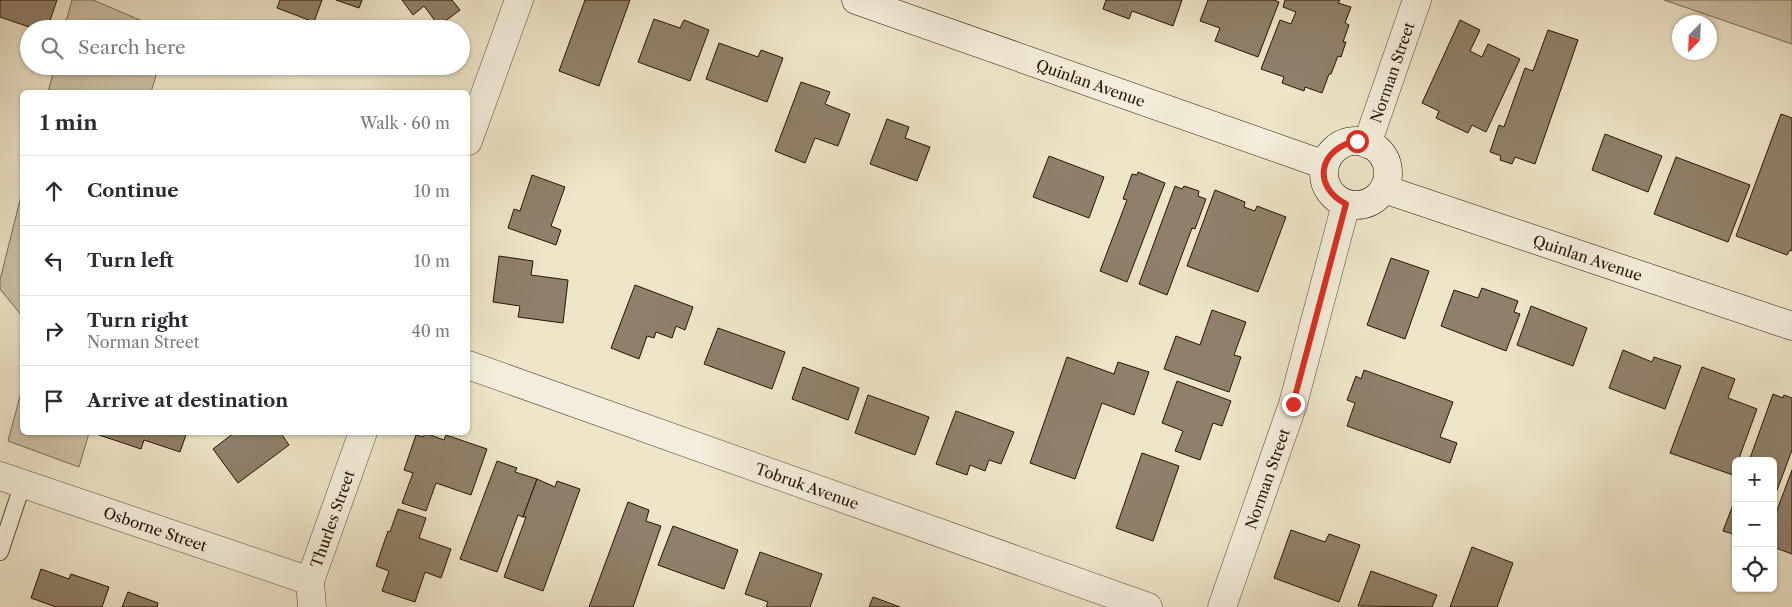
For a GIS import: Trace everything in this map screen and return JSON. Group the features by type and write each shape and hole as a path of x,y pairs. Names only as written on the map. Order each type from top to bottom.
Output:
{"street":[{"path":"470,135 519,0"},
{"name":"Norman Street","path":"1367,144 1418,0"},
{"name":"Quinlan Avenue","path":"871,2 1325,165"},
{"path":"1357,141 1377,149 1384,158 1388,168 1388,179 1384,189 1377,198 1368,203 1346,204 1338,199 1326,184 1325,165 1330,155 1337,148 1346,143 1357,141"},
{"name":"Quinlan Avenue","path":"1384,189 1792,326"},
{"name":"Norman Street","path":"1222,607 1293,404 1346,204"},
{"name":"Tobruk Avenue","path":"470,366 1148,607"},
{"name":"Thurles Street","path":"311,594 362,435"},
{"name":"Osborne Street","path":"12,480 311,594"}],"lane":[{"path":"0,552 12,480"}],"shaded area":[{"path":"72,0 93,0 140,20 66,20"},
{"path":"1664,0 1792,0 1792,44 1717,18 1717,15 1708,15"},
{"path":"53,75 156,75 152,90 49,90"},
{"path":"20,200 20,314 0,289 0,280"},
{"path":"20,396 20,435 88,435 79,467 8,441"}],"building":[{"path":"0,0 57,0 50,20 20,20 20,24 0,17"},
{"path":"280,0 322,0 315,20 309,20 277,8"},
{"path":"336,0 362,0 359,8"},
{"path":"402,0 452,0 460,10 447,20 434,20 424,6 413,15"},
{"path":"585,0 630,0 599,86 559,71"},
{"path":"1106,0 1182,0 1173,26 1132,11 1129,19 1103,9"},
{"path":"1208,0 1274,0 1279,2 1258,57 1215,41 1220,28 1200,21"},
{"path":"1285,0 1340,0 1338,3 1351,7 1345,23 1349,25 1343,42 1346,42 1341,57 1338,56 1322,93 1305,87 1304,91 1282,83 1284,77 1261,69 1280,20 1291,24 1296,12 1283,7"},
{"path":"654,19 680,28 684,20 709,30 690,81 638,62"},
{"path":"1460,20 1480,30 1470,51 1482,57 1488,44 1520,59 1486,132 1472,125 1468,133 1436,118 1439,111 1422,103"},
{"path":"1548,30 1578,40 1535,164 1515,157 1512,164 1500,160 1501,156 1490,152 1499,125 1504,127 1525,68 1533,71"},
{"path":"719,43 758,57 761,50 783,58 767,102 706,79"},
{"path":"801,82 830,92 825,104 850,114 838,146 815,138 805,163 775,151"},
{"path":"1781,114 1792,118 1792,251 1790,250 1787,255 1736,236"},
{"path":"887,119 909,127 905,138 930,147 917,181 870,164"},
{"path":"1605,134 1662,156 1648,192 1592,170"},
{"path":"1049,156 1104,177 1089,218 1033,197"},
{"path":"1676,157 1750,185 1728,242 1654,214"},
{"path":"1138,172 1165,183 1127,282 1100,271 1127,200 1123,199 1132,174 1137,175"},
{"path":"532,175 565,187 551,226 561,230 556,245 508,228 514,209 520,211"},
{"path":"1175,186 1182,189 1184,186 1199,191 1198,196 1206,199 1195,229 1192,228 1167,295 1139,284"},
{"path":"1215,190 1245,202 1244,207 1255,211 1257,206 1286,217 1258,292 1187,266"},
{"path":"499,256 533,261 531,275 568,280 563,323 518,317 520,306 493,302"},
{"path":"1391,258 1429,271 1405,339 1367,325"},
{"path":"635,285 693,307 685,330 676,326 672,338 656,332 654,338 647,336 639,359 611,348"},
{"path":"1482,288 1518,301 1514,312 1520,314 1506,351 1441,326 1454,290 1478,298"},
{"path":"1531,306 1587,328 1573,366 1517,345"},
{"path":"1212,310 1246,322 1234,355 1241,357 1229,392 1164,369 1176,336 1200,345"},
{"path":"718,328 785,352 772,389 704,364"},
{"path":"1623,350 1652,362 1654,357 1681,366 1665,409 1609,388"},
{"path":"1067,357 1114,374 1118,362 1149,372 1134,415 1102,403 1075,479 1030,463"},
{"path":"803,367 859,388 848,420 792,399"},
{"path":"1702,367 1735,379 1728,398 1757,409 1739,457 1732,457 1732,475 1670,453"},
{"path":"1364,370 1453,402 1440,437 1457,443 1450,463 1347,426 1355,403 1347,400 1356,376 1361,379"},
{"path":"1177,381 1231,401 1222,426 1213,423 1200,460 1175,451 1183,431 1162,423"},
{"path":"1773,394 1783,398 1784,395 1792,398 1792,450 1777,490 1777,457 1750,457"},
{"path":"868,395 929,417 915,455 855,433"},
{"path":"956,411 1014,432 1001,464 989,460 985,471 970,465 967,475 936,464"},
{"path":"99,435 186,435 180,452 144,440 141,449"},
{"path":"231,435 282,435 289,445 238,483 213,449"},
{"path":"416,435 423,437 424,435 430,435 444,440 446,435 487,449 471,495 436,483 426,511 402,503 413,473 404,470"},
{"path":"1142,453 1179,466 1153,541 1116,528"},
{"path":"497,461 517,468 515,472 537,479 523,517 518,515 497,572 460,559"},
{"path":"1792,470 1792,554 1777,548 1777,510"},
{"path":"537,479 555,487 557,481 580,489 543,591 504,577 526,517 523,517"},
{"path":"628,502 649,510 646,521 661,526 633,607 589,607"},
{"path":"1732,507 1732,534 1723,531"},
{"path":"398,509 426,518 419,538 451,549 441,578 425,572 415,602 382,591 389,571 376,566"},
{"path":"673,526 738,550 724,589 658,565"},
{"path":"1291,530 1325,542 1329,534 1360,545 1339,602 1274,578"},
{"path":"1472,547 1513,563 1497,607 1450,607"},
{"path":"760,552 822,574 810,607 766,607 768,602 745,594"},
{"path":"41,569 69,579 71,574 109,587 102,607 56,607 31,598"},
{"path":"1371,571 1437,595 1432,607 1358,606"},
{"path":"128,592 158,603 157,607 122,607"},
{"path":"873,597 900,607 869,607"}],"route":[{"path":"1293,404 1346,204 1331,192 1326,184 1325,165 1330,155 1337,148 1346,143 1357,141"}]}
